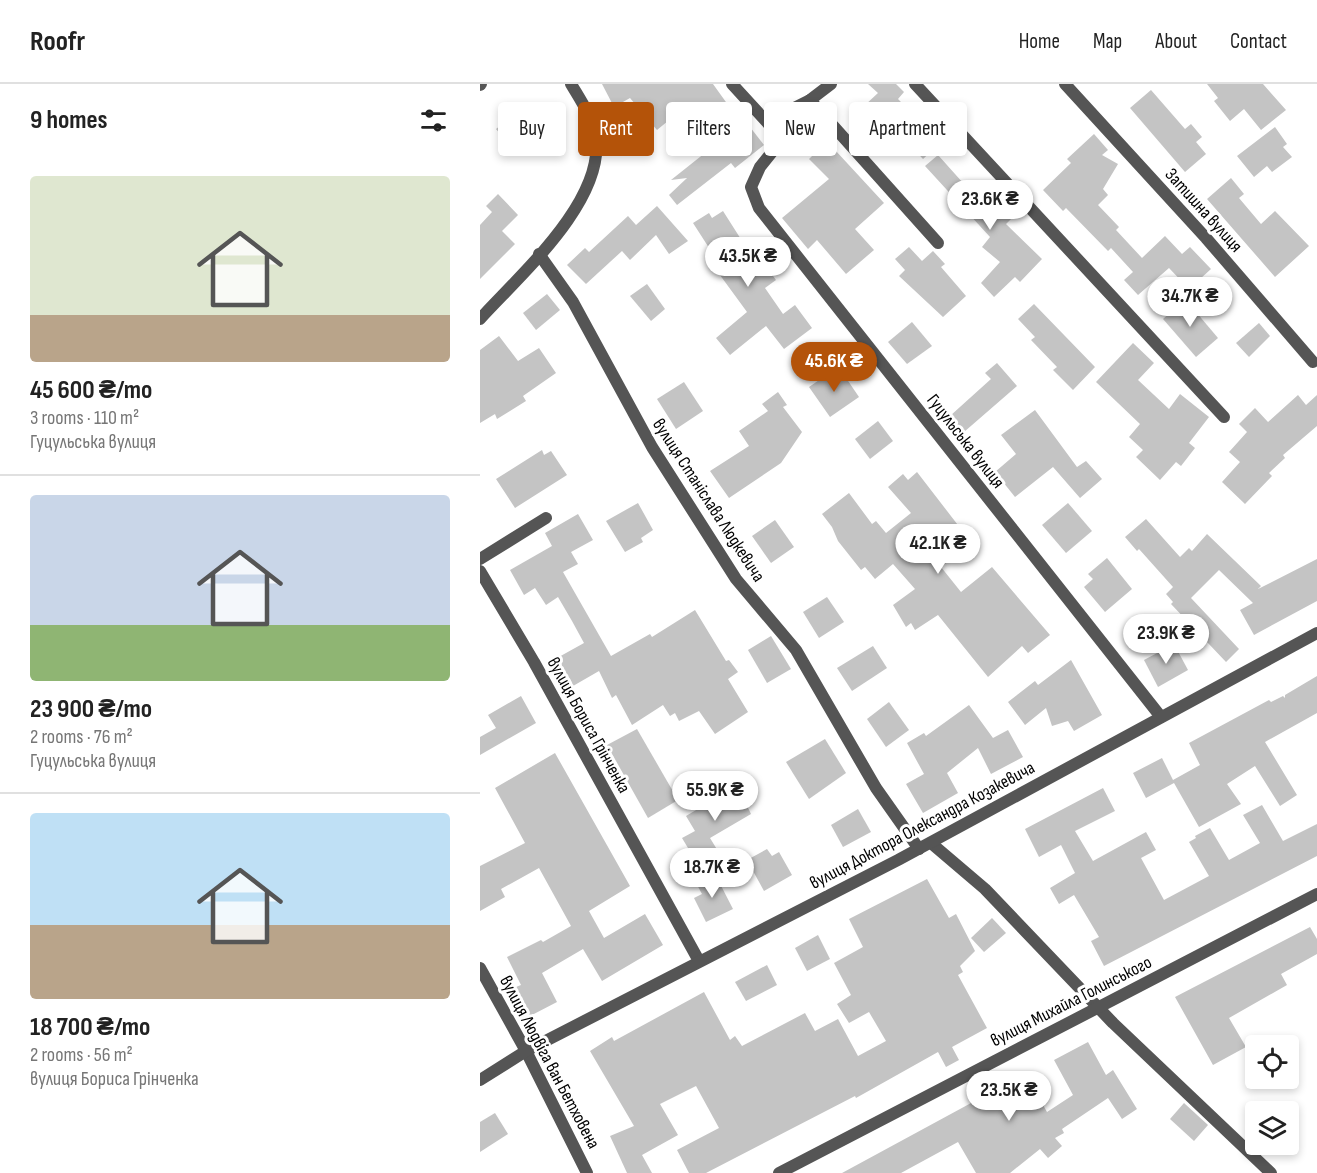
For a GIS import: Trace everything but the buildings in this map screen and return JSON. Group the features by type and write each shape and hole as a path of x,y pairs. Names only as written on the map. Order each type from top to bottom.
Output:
{"street":[{"path":"480,319 539,254 575,210 586,191 594,169 596,144 593,126 571,84"},
{"path":"732,84 764,117"},
{"path":"806,102 831,84"},
{"path":"915,84 1224,417"},
{"name":"Затишна вулиця","path":"1065,84 1206,238 1313,362"},
{"path":"810,100 938,243"},
{"name":"Гуцульська вулиця","path":"769,156 760,167 751,187 759,208 1161,717"},
{"name":"вулиця Станіслава Людкевича","path":"539,254 573,302 652,447 736,579 796,650 876,788 919,849"},
{"path":"480,559 546,519"},
{"name":"вулиця Бориса Грінченка","path":"480,571 534,662 699,961"},
{"name":"вулиця Доктора Олександра Козакевича","path":"480,1080 526,1051 931,843 1317,633"},
{"path":"931,843 985,889 1099,1006 1271,1173"},
{"name":"вулиця Михайла Голинського","path":"779,1173 1317,894"},
{"name":"вулиця Людвіга ван Бетховена","path":"480,968 526,1051 587,1173"}]}
